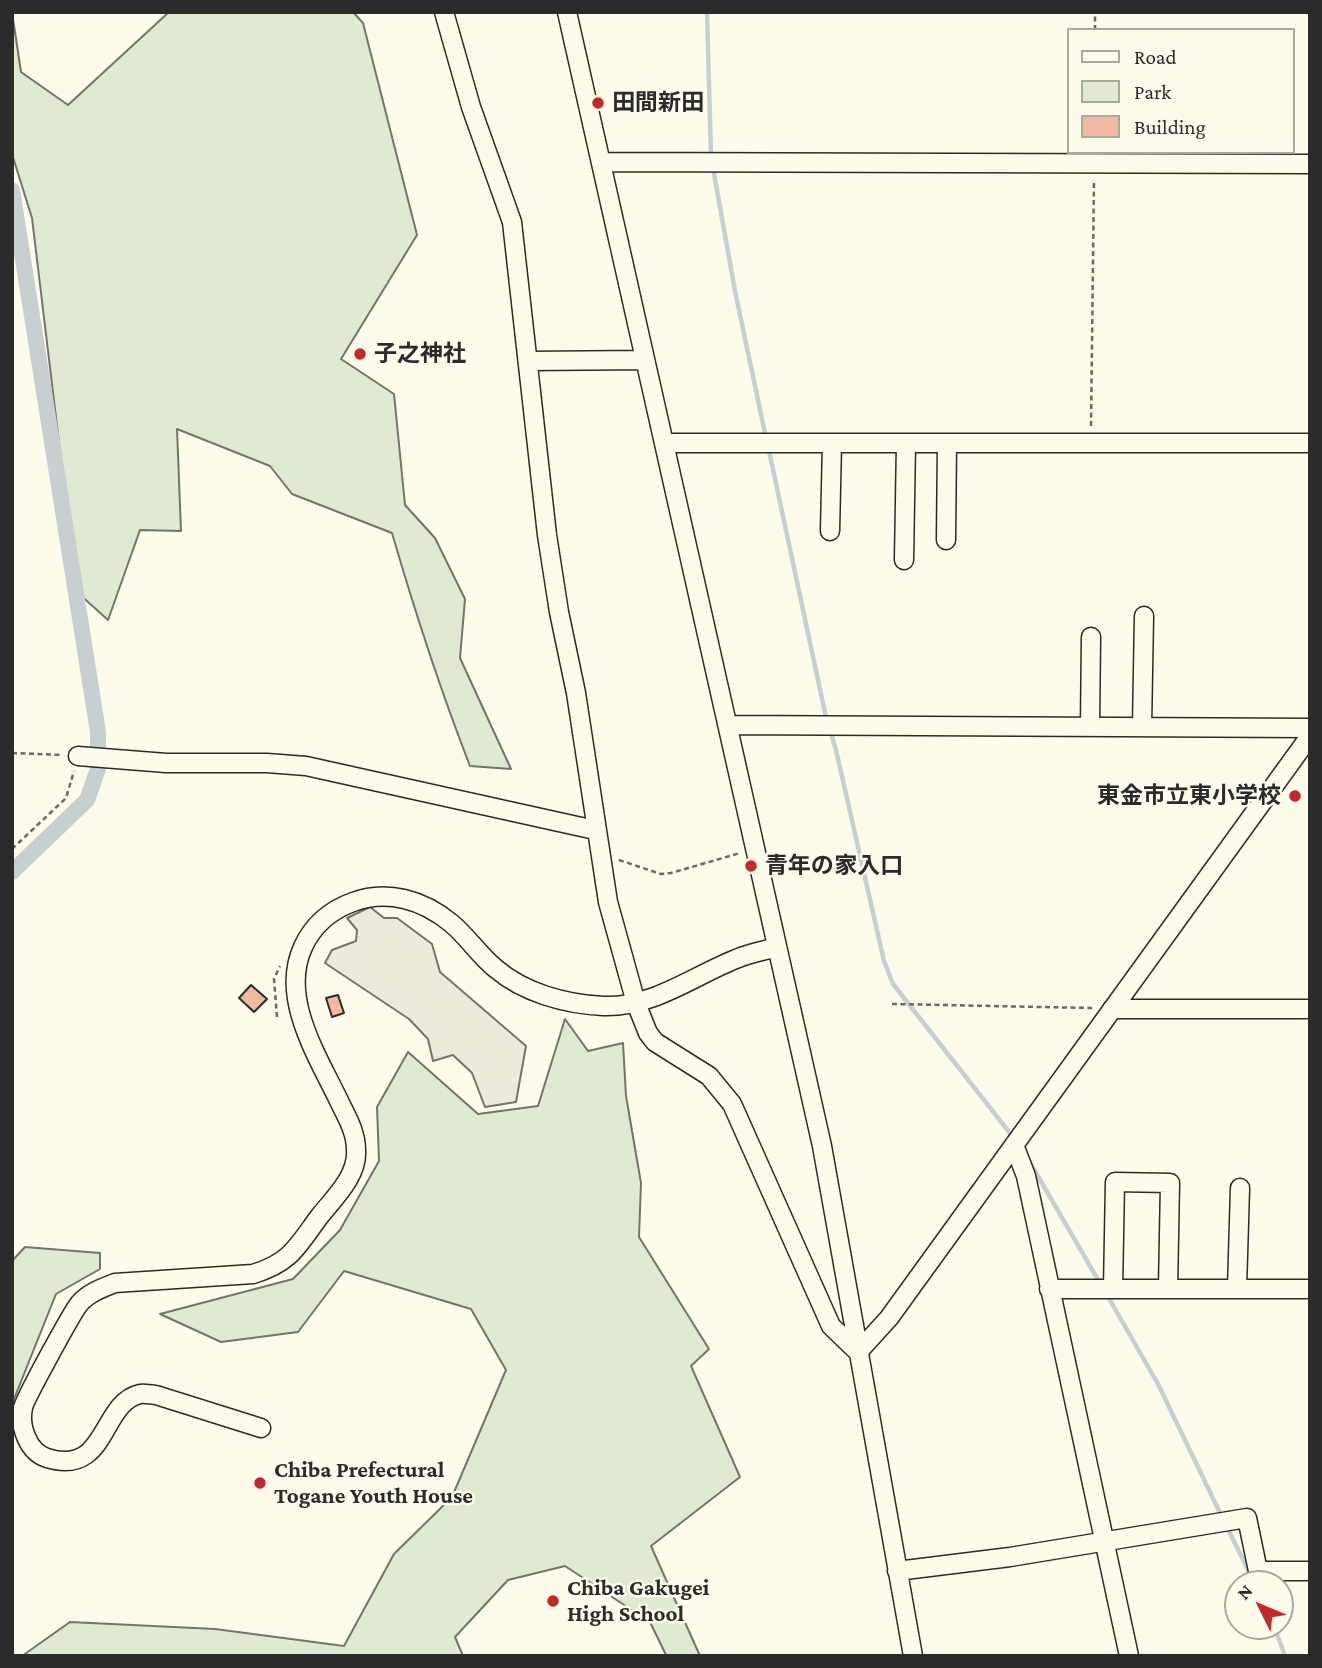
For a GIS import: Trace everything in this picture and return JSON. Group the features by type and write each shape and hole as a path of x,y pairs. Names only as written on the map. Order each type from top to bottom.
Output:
{"street":[{"path":"443,12 471,107 512,222 534,436 559,612 576,693 608,902 636,1003 648,1033 655,1042 709,1076 732,1104 831,1326 858,1352"},
{"path":"567,12 822,1146 913,1656"},
{"path":"601,162 1310,164"},
{"path":"528,361 645,360"},
{"path":"664,443 1310,443"},
{"path":"830,531 832,443"},
{"path":"904,560 906,443"},
{"path":"946,540 947,443"},
{"path":"1142,727 1144,616"},
{"path":"1090,726 1091,638"},
{"path":"729,725 1310,728"},
{"path":"858,1352 889,1318 1310,736"},
{"path":"78,756 166,763 267,763 306,766 595,830"},
{"path":"261,1428 156,1395 140,1394 123,1404 94,1448 78,1459 62,1461 44,1457 30,1445 23,1432 23,1407 79,1304 97,1289 115,1283 253,1274 274,1267 294,1251 353,1171 357,1151 353,1130 303,1022 296,996 295,974 298,958 309,933 327,915 353,902 382,895 406,898 427,906 451,923 496,970 524,987 552,999 604,1006 636,1003 737,958 777,947"},
{"path":"1112,1009 1310,1009"},
{"path":"1014,1146 1026,1176 1129,1656"},
{"path":"1113,1289 1115,1182 1170,1183 1168,1289"},
{"path":"1237,1289 1240,1188"},
{"path":"1049,1289 1310,1289"},
{"path":"897,1571 1105,1542 1247,1518 1258,1571 1310,1571"}],"path":[{"path":"1091,443 1094,163"},
{"path":"12,753 78,756 66,797 12,849"},
{"path":"599,853 661,874 754,849"},
{"path":"892,1004 1112,1009"}],"green space":[{"path":"12,12 21,72 68,105 169,12 353,12 363,23 417,235 341,359 394,394 405,505 435,538 465,599 460,658 511,769 470,766 428,650 392,533 292,494 270,466 177,429 181,531 140,530 108,620 77,592 32,218 12,154"},
{"path":"565,1019 588,1051 623,1043 626,1096 641,1183 639,1237 709,1349 691,1366 740,1477 651,1546 700,1656 666,1655 650,1622 565,1566 508,1580 455,1637 463,1656 22,1656 70,1622 215,1629 344,1646 394,1554 452,1497 506,1370 471,1309 344,1271 298,1332 221,1342 160,1314 293,1279 340,1230 379,1161 377,1107 408,1052 478,1114 538,1106"},
{"path":"25,1247 100,1253 100,1269 56,1294 12,1404 12,1261"}],"shaded area":[{"path":"370,907 384,918 397,918 432,944 440,972 526,1046 516,1102 485,1107 472,1073 453,1055 433,1061 428,1039 409,1019 325,963 332,950 356,941 357,930 347,918"}],"building":[{"path":"251,985 267,999 254,1012 239,998"},
{"path":"338,995 344,1013 332,1017 326,998"}],"waterway":[{"path":"707,12 711,156"},
{"path":"713,168 735,291 766,438"},
{"path":"12,190 98,732 98,769 87,800 12,872"},
{"path":"768,446 827,722"},
{"path":"830,730 884,961 893,984 1013,1137"},
{"path":"1028,1159 1101,1285"},
{"path":"1107,1295 1158,1384 1222,1517"},
{"path":"1226,1525 1248,1570"},
{"path":"1279,1640 1285,1656"}],"place":[{"name":"田間新田","path":"598,103"},
{"name":"子之神社","path":"360,354"},
{"name":"東金市立東小学校","path":"1295,796"},
{"name":"青年の家入口","path":"751,866"},
{"name":"Chiba Prefectural Togane Youth House","path":"260,1483"},
{"name":"Chiba Gakugei High School","path":"553,1601"}]}
